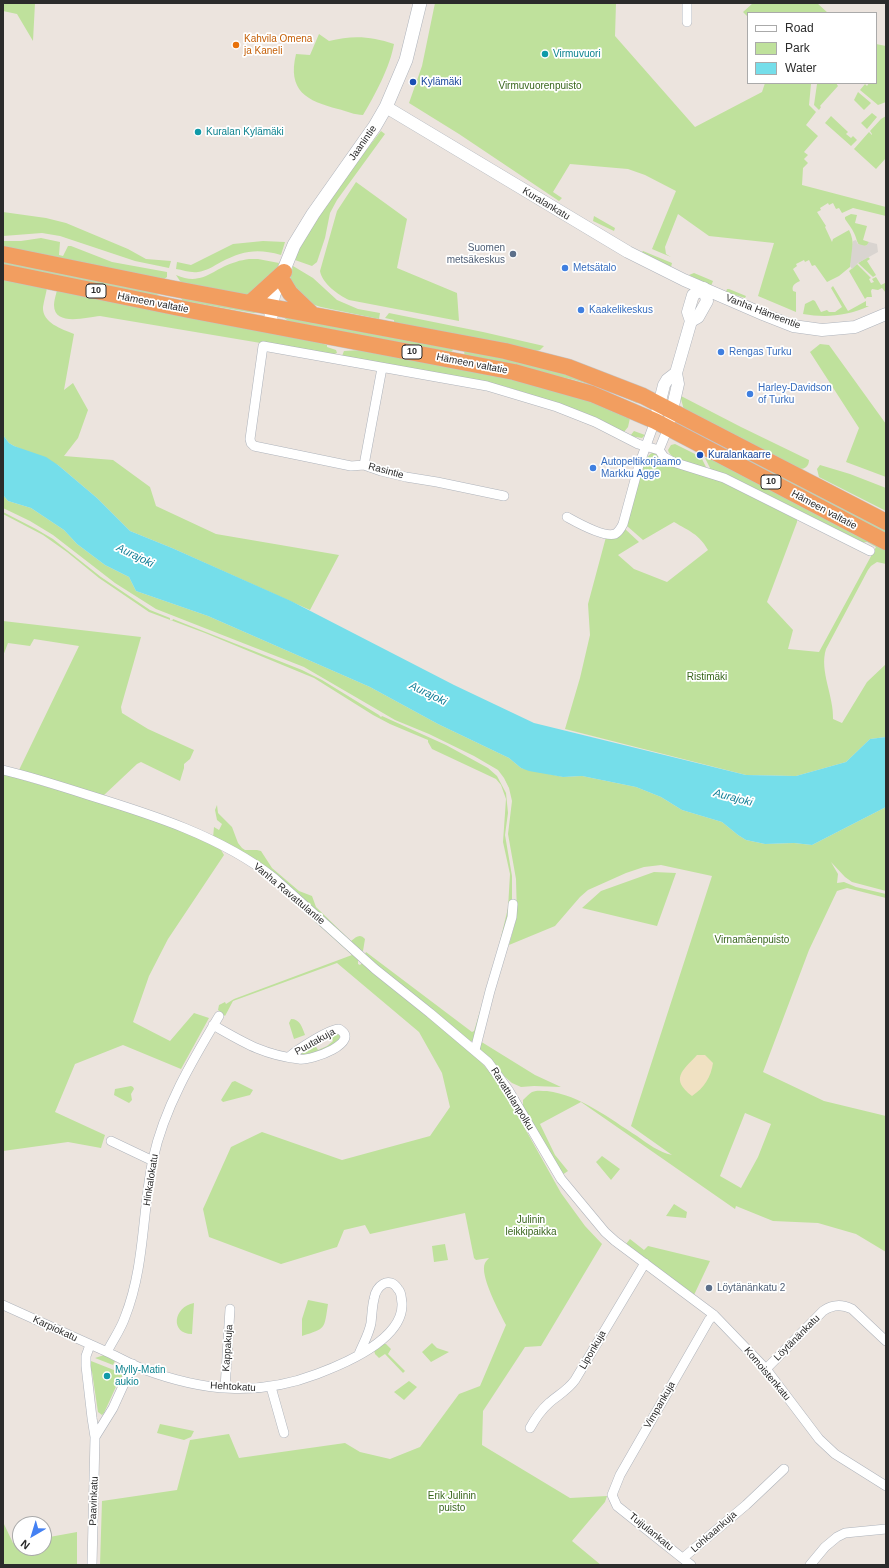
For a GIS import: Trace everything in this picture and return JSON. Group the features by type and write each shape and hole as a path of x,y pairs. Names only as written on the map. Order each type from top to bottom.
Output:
{"highway":[{"name":"Hämeen valtatie","path":"3,254 275,308 505,351 562,365 596,376 666,406 886,522"},
{"name":"Hämeen valtatie","path":"3,272 522,374 592,394 662,425 886,542"},
{"path":"250,303 284,278 290,294 313,315"}],"main road":[{"name":"Jaanintie","path":"271,325 294,245 386,107 406,60 420,3"}],"street":[{"path":"687,3 687,22"},
{"name":"Kuralankatu","path":"386,107 628,252 708,290"},
{"path":"659,450 666,406 666,381 676,373 691,321 698,317 707,301 708,290"},
{"name":"Vanha Hämeentie","path":"708,290 793,326 814,330 835,330 855,326 886,314"},
{"name":"Rasintie","path":"382,368 263,346 250,439 251,443 259,448 351,466 364,465 381,472 504,496"},
{"path":"364,465 382,368 457,380 506,391 584,417 646,447 659,450 664,457 674,462 724,478 870,551"},
{"path":"567,517 591,529 611,535 617,532 623,524 639,465 646,447 662,425"},
{"name":"Vanha Ravattulantie","path":"3,770 150,814 199,834 246,858 274,878 375,968 475,1050"},
{"path":"475,1050 512,917 513,904"},
{"name":"Hinkalokatu","path":"107,1352 125,1317 132,1294 153,1161 163,1126 171,1106 219,1016"},
{"name":"Puutakuja","path":"213,1025 262,1052 289,1057 304,1059 323,1055 339,1045 344,1038 344,1033 339,1029 332,1030 296,1051 289,1057"},
{"name":"Ravattulanpolku","path":"475,1050 495,1070 509,1091 555,1170 574,1197 583,1204 609,1236 645,1263"},
{"path":"111,1141 153,1161"},
{"name":"Komoistenkatu","path":"645,1263 714,1315 766,1369 819,1439 835,1454 886,1486"},
{"name":"Liponkuja","path":"530,1428 539,1413 549,1402 570,1386 575,1380 645,1263"},
{"name":"Hehtokatu","path":"107,1352 132,1364 166,1377 190,1384 247,1390 271,1387 315,1375 335,1367 368,1350 384,1338 398,1321 402,1306 401,1294 394,1285 388,1283 382,1284 375,1291 371,1323 359,1354"},
{"name":"Karpiokatu","path":"3,1305 107,1352"},
{"name":"Löytänänkatu","path":"766,1369 823,1310 834,1306 846,1306 852,1309 886,1341"},
{"name":"Kappakuja","path":"225,1388 230,1309"},
{"name":"Vimpankuja","path":"612,1498 612,1492 620,1475 709,1320 714,1315"},
{"name":"Paavinkatu","path":"90,1344 86,1356 92,1418 96,1437 92,1565"},
{"name":"Paavinkatu","path":"96,1437 113,1408 132,1364"},
{"path":"271,1387 284,1433"},
{"path":"92,1418 96,1417 106,1420"},
{"name":"Lohkaankuja","path":"683,1558 746,1505 784,1469"},
{"name":"Tuijulankatu","path":"612,1498 617,1506 691,1565"},
{"path":"810,1565 825,1547 837,1537 845,1533 886,1529"}],"green space":[{"path":"3,3 35,3 33,41 17,14 3,11"},
{"name":"Virmuvuorenpuisto","path":"435,3 616,3 615,36 695,127 762,92 765,84 811,84 809,105 816,112 806,125 818,136 804,152 808,155 804,159 808,163 803,168 802,185 886,207 886,216 853,208 842,213 839,208 836,209 833,203 829,205 828,203 820,208 821,210 817,212 826,226 825,227 832,242 833,239 849,230 853,243 853,253 850,267 839,276 827,282 815,265 812,266 809,260 805,262 804,260 796,264 797,266 793,269 800,281 794,284 793,287 793,291 796,292 796,312 758,296 774,243 709,236 678,214 665,247 666,254 671,257 652,249 676,191 645,175 628,169 570,164 553,192 562,198 559,201 459,134 409,103 422,66"},
{"path":"753,3 817,3 827,12 747,12 747,16 743,12"},
{"path":"319,34 329,41 362,37 377,39 394,44 386,71 363,115 350,113 317,102 309,98 297,86 294,77 296,54 310,55"},
{"path":"877,44 886,46 886,102 878,105 860,90 865,84 867,86 868,84 877,84"},
{"name":"Virmuvuorenpuisto","path":"817,84 837,84 838,86 820,106 821,107 819,110 814,105"},
{"path":"858,92 871,103 864,110 854,100"},
{"path":"872,113 877,117 867,129 861,123"},
{"path":"831,116 848,132 846,134 851,138 853,136 857,140 851,146 825,123"},
{"path":"886,116 886,158 876,169 854,149 869,132 872,135 870,131 881,119"},
{"path":"381,131 385,134 337,200 330,213 325,238 317,262 312,266 295,260 310,227 321,210"},
{"path":"356,182 407,219 397,268 457,293 459,321 349,300 336,292 324,280 320,271 337,211"},
{"path":"3,212 46,218 66,223 128,249 146,259 171,261 169,268 135,261 60,236 42,233 3,236"},
{"path":"851,214 857,215 855,223 867,226 863,240 869,242 868,245 859,245 853,231 845,219 845,217"},
{"path":"594,216 615,228 614,231 593,221"},
{"path":"41,238 60,242 59,255 63,256 68,246 71,246 112,262 167,272 167,277 164,279 3,247 3,241 21,241"},
{"path":"263,241 285,242 281,255 257,251 236,255 210,268 198,272 176,269 177,262 191,265 233,244"},
{"path":"643,251 672,263 671,267 641,253"},
{"path":"868,257 870,259 867,261 876,275 873,277 858,263"},
{"path":"3,259 163,293 153,296 3,267"},
{"path":"249,259 279,263 277,269 249,294 243,295 182,284 176,275 185,278 201,278 228,265"},
{"path":"857,264 871,278 869,279 871,283 874,282 872,279 876,277 881,285 885,283 886,293 882,288 878,290 872,289 872,297 867,297 865,299 849,271"},
{"path":"293,266 313,278 337,300 358,309 380,313 379,319 321,307 305,302 290,279"},
{"path":"694,273 713,281 711,286 689,275"},
{"path":"3,279 47,288 43,307 46,317 54,325 74,334 64,390 73,383 88,410 78,438 64,456 113,460 150,487 156,506 216,534 339,555 310,610 172,548 130,531 97,498 58,465 9,443 3,435"},
{"path":"833,286 848,311 866,301 866,306 869,306 845,314 820,316 803,314 805,304 813,300 821,312 827,310 829,312 835,312 842,307 831,288"},
{"path":"727,289 746,296 745,298 726,292"},
{"path":"57,290 308,339 327,345 327,347 336,350 337,353 332,355 100,316 80,319 65,318 59,316 55,312 54,303"},
{"path":"180,297 259,312 254,313 183,301"},
{"path":"389,313 544,346 540,350 536,351 415,329 394,322 394,320 385,318"},
{"path":"282,316 452,347 453,350 451,352 292,324"},
{"path":"820,344 829,345 886,424 886,477 846,462 859,428 810,352"},
{"path":"361,350 501,375 564,391 630,418 628,427 624,432 622,432 541,398 507,387 342,356 344,351"},
{"path":"465,351 535,364 638,399 637,403 610,391 575,380 466,356 464,353"},
{"path":"681,396 809,460 809,462 805,468 800,469 684,410"},
{"path":"687,429 751,459 886,527 886,535"},
{"path":"634,431 645,435 642,438 630,436"},
{"path":"675,444 701,457 707,469 679,460 670,454 668,450 671,445"},
{"name":"Ristimäki","path":"654,452 658,456 721,480 797,518 797,522 767,602 793,630 788,649 819,652 876,547 867,542 860,543 711,470 705,458 719,462 886,548 886,564 877,562 868,570 826,649 824,666 833,710 833,719 842,723 867,682 886,664 886,737 870,739 846,762 796,776 746,775 565,729 580,678 590,635 588,604 606,537 613,539 624,528 639,542 618,555 634,569 667,582 708,550 697,536 674,522 643,540 627,526 626,523 639,473 648,456"},
{"path":"820,465 850,474 886,488 886,511 819,477 817,469"},
{"name":"Virnamäenpuisto","path":"3,495 8,501 31,508 64,530 77,544 105,565 129,577 136,591 208,616 370,687 438,724 509,758 521,768 563,777 582,776 636,787 661,797 682,810 722,822 746,840 765,844 794,843 812,845 886,807 886,891 852,882 845,877 831,862 838,874 837,883 844,882 856,887 886,894 886,898 847,888 837,891 809,950 763,1072 824,1101 886,1116 886,1252 856,1234 818,1223 773,1221 736,1206 735,1209 581,1102 616,1122 654,1147 672,1155 631,1126 712,876 661,865 644,867 626,873 588,890 555,926 509,945 517,916 516,879 508,834 512,801 509,788 498,770 474,756 429,734 395,720 304,667 156,609 115,583 53,535 30,521 3,508","holes":["745,1113 771,1124 758,1157 741,1188 720,1176"]},
{"path":"3,512 53,539 101,577 150,610 170,618 170,620 149,612 99,578 43,535 3,514"},
{"path":"173,619 302,670 322,680 381,717 382,716 446,745 488,768 497,776 506,793 508,813 505,835 512,876 512,911 474,1040 470,1042 404,989 365,954 366,952 472,1032 474,1031 495,962 508,908 510,874 503,842 506,799 501,785 496,779 432,749 428,740 373,715 314,678 172,621"},
{"path":"3,621 141,637 121,707 122,713 148,729 194,750 190,759 184,764 180,781 141,762 103,796 19,770 79,646 34,639 30,646 8,643 3,656"},
{"path":"3,774 99,802 166,824 217,847 224,855 168,939 149,976 133,1022 170,1041 194,1013 209,1018 181,1069 123,1045 75,1064 55,1112 105,1135 101,1148 68,1142 3,1151"},
{"path":"217,805 218,813 232,827 238,843 242,848 245,850 261,851 272,868 299,891 312,896 316,907 351,941 358,936 363,937 365,939 363,951 359,951 299,896 213,838 214,827 219,830 222,824 217,820 215,810"},
{"path":"654,872 676,873 657,926 582,908 601,891"},
{"name":"Erik Julinin puisto","path":"283,890 358,957 358,964 360,965 363,962 470,1050 499,1082 561,1193 585,1226 602,1244 541,1346 525,1347 483,1411 482,1445 570,1498 607,1496 605,1502 572,1541 601,1565 100,1565 102,1501 177,1490 190,1440 229,1434 239,1458 345,1443 360,1452 390,1459 420,1447 459,1394 480,1386 506,1325 487,1285 484,1269 485,1263 489,1258 476,1260 474,1258 465,1213 370,1234 365,1225 344,1230 337,1247 281,1264 209,1237 203,1209 231,1147 262,1132 342,1160 430,1136 450,1107 442,1073 419,1032 337,963 233,1001 225,1016 218,1010 219,1005 225,1002 226,1004 234,999 352,955 281,891"},
{"path":"291,1019 299,1022 305,1035 294,1039 289,1023"},
{"path":"338,1033 341,1034 338,1042 310,1056 300,1055 302,1052 315,1045 318,1050 327,1046 333,1041 330,1035"},
{"path":"480,1041 535,1075 561,1087 521,1087 512,1083 505,1077 495,1064 482,1053 480,1049"},
{"path":"235,1081 253,1090 250,1095 223,1102 221,1100 232,1082"},
{"path":"131,1086 134,1089 131,1094 132,1100 129,1103 114,1095 115,1089"},
{"path":"547,1091 559,1093 581,1102 540,1124 555,1155 568,1171 562,1175 523,1107 523,1100 532,1092"},
{"path":"602,1156 620,1169 611,1180 596,1162"},
{"path":"674,1204 687,1212 686,1218 666,1216"},
{"path":"630,1239 644,1250 648,1246 710,1261 694,1295 626,1244"},
{"path":"445,1244 448,1260 434,1262 432,1246"},
{"path":"308,1300 328,1304 327,1313 324,1323 320,1329 302,1336 302,1319"},
{"path":"194,1303 192,1334 185,1333 180,1330 177,1325 178,1315 187,1305"},
{"path":"432,1343 437,1348 449,1352 431,1362 422,1352"},
{"path":"382,1344 386,1344 391,1349 388,1354 405,1371 403,1373 385,1354 379,1358 375,1354 374,1350"},
{"path":"104,1355 115,1361 113,1365 95,1358"},
{"path":"91,1361 124,1374 119,1380 102,1415 98,1412 92,1372 90,1369"},
{"path":"409,1381 417,1387 404,1400 394,1392"},
{"path":"160,1424 194,1431 191,1437 184,1440 157,1433"},
{"path":"3,1522 12,1541 12,1556 52,1556 52,1537 77,1532 77,1565 3,1565"}],"sand":[{"path":"697,1055 705,1055 713,1063 711,1073 706,1082 692,1096 681,1085 680,1080 683,1071"}],"shaded area":[{"path":"856,240 858,244 866,246 869,242 877,244 878,252 858,263 852,269 850,266 853,241"}],"water":[{"name":"Aurajoki","path":"3,435 9,443 14,446 46,457 58,465 97,498 130,531 291,601 454,685 534,723 746,775 796,776 846,762 870,739 886,737 886,807 812,845 794,843 765,844 746,840 722,822 682,810 661,797 636,787 582,776 563,777 529,771 521,768 509,758 438,724 370,687 208,616 136,591 129,577 105,565 77,544 64,530 31,508 8,501 3,495"}],"place":[{"name":"Kahvila Omena ja Kaneli","path":"236,45"},
{"name":"Virmuvuori","path":"545,54"},
{"name":"Kylämäki","path":"413,82"},
{"name":"Kuralan Kylämäki","path":"198,132"},
{"name":"Suomen metsäkeskus","path":"513,254"},
{"name":"Metsätalo","path":"565,268"},
{"name":"Kaakelikeskus","path":"581,310"},
{"name":"Rengas Turku","path":"721,352"},
{"name":"Harley-Davidson of Turku","path":"750,394"},
{"name":"Kuralankaarre","path":"700,455"},
{"name":"Autopeltikorjaamo Markku Agge","path":"593,468"},
{"name":"Löytänänkatu 2","path":"709,1288"},
{"name":"Mylly-Matin aukio","path":"107,1376"}],"park label":[{"name":"Julinin leikkipaikka","path":"531,1226"}]}
